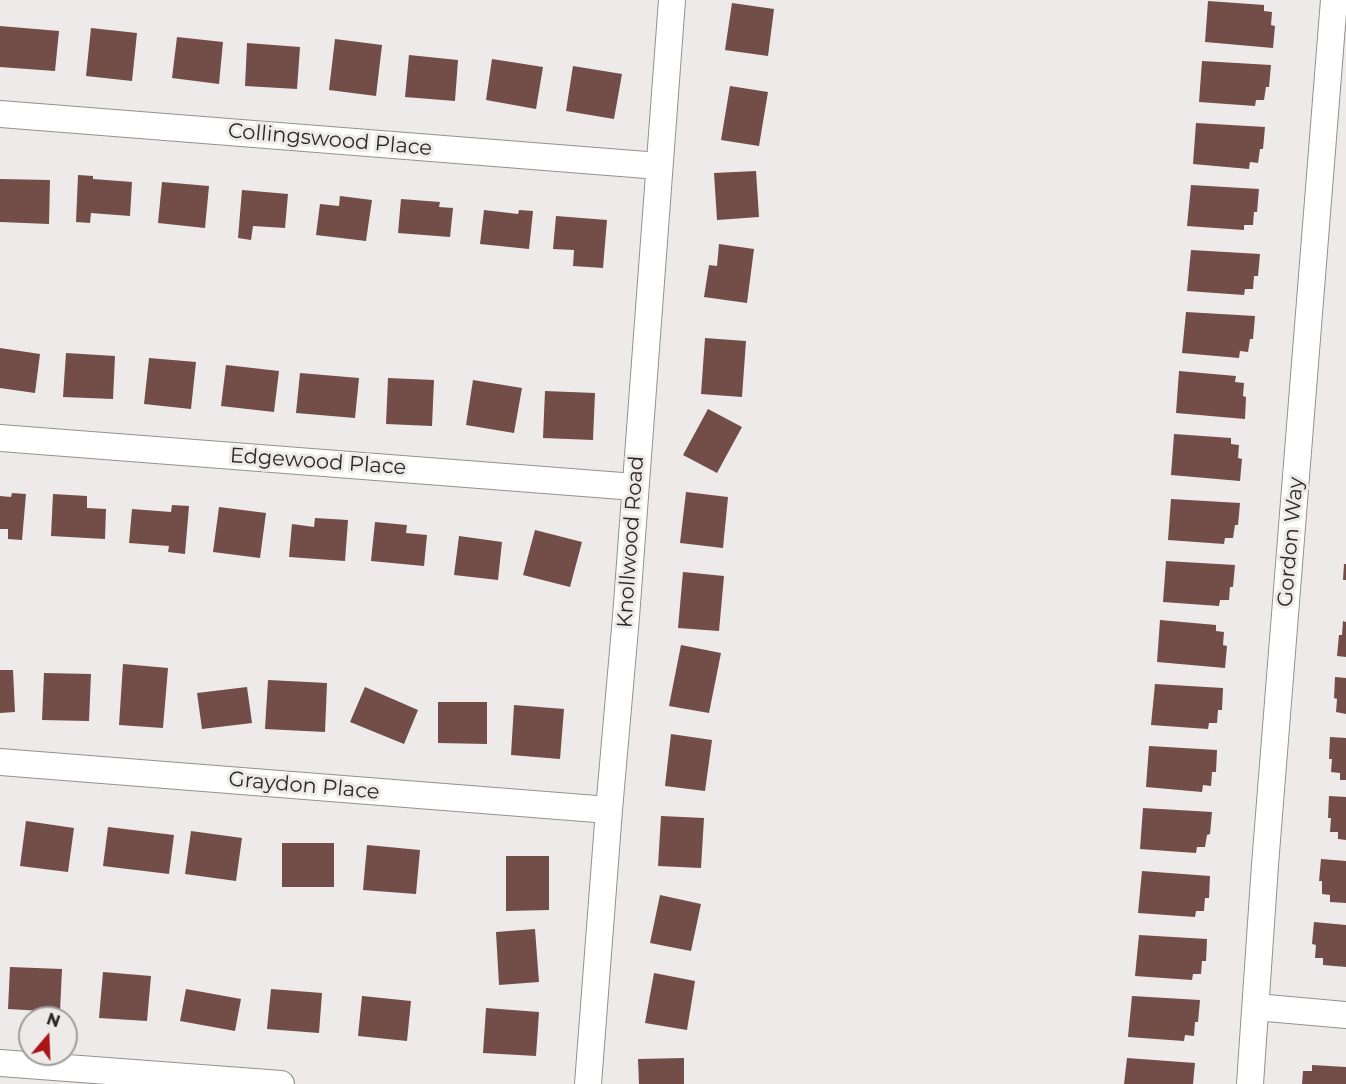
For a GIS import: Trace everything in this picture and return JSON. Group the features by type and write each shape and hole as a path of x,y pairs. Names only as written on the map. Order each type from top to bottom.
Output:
{"street":[{"name":"Knollwood Road","path":"588,1084 626,617 672,0"},
{"name":"Gordon Way","path":"1250,1084 1267,841 1335,0"},
{"name":"Collingswood Place","path":"0,114 659,166"},
{"name":"Edgewood Place","path":"0,438 635,487"},
{"name":"Graydon Place","path":"0,762 609,810"},
{"path":"1256,1007 1346,1015"},
{"path":"0,1063 281,1084"}],"building":[{"path":"1208,1 1264,5 1264,11 1272,12 1271,25 1275,26 1273,48 1205,42"},
{"path":"732,3 774,9 768,56 725,50"},
{"path":"0,26 59,31 55,71 0,67"},
{"path":"91,28 137,33 132,81 86,76"},
{"path":"177,37 223,42 219,84 172,78"},
{"path":"335,39 382,45 376,96 329,90"},
{"path":"247,43 300,47 297,89 245,86"},
{"path":"409,55 458,60 455,101 405,97"},
{"path":"492,59 543,67 536,109 486,100"},
{"path":"1202,61 1271,65 1269,87 1266,87 1264,100 1256,100 1255,106 1199,102"},
{"path":"573,66 622,74 614,119 566,111"},
{"path":"730,86 768,92 759,146 721,140"},
{"path":"1196,123 1265,127 1263,149 1260,149 1258,163 1250,162 1249,169 1193,164"},
{"path":"756,171 759,217 717,220 714,173"},
{"path":"78,175 93,176 93,179 132,182 130,216 91,213 90,223 76,222"},
{"path":"0,179 50,180 49,224 0,222"},
{"path":"162,182 209,186 205,228 158,223"},
{"path":"1191,185 1259,189 1257,212 1254,212 1253,225 1244,225 1244,230 1187,226"},
{"path":"242,190 288,194 285,228 253,226 251,240 238,238"},
{"path":"340,196 372,200 366,241 316,235 320,204 339,206"},
{"path":"401,199 440,202 439,207 453,208 450,237 398,233"},
{"path":"484,210 518,214 519,210 533,211 529,249 480,244"},
{"path":"556,216 607,220 603,268 573,266 574,250 553,249"},
{"path":"719,244 754,249 747,303 704,297 709,265 717,266"},
{"path":"1191,250 1260,254 1258,276 1254,276 1253,289 1245,289 1244,295 1187,291"},
{"path":"1186,312 1255,316 1253,339 1250,339 1248,352 1240,351 1239,358 1182,353"},
{"path":"705,338 746,341 742,397 701,394"},
{"path":"0,348 40,354 35,393 0,388"},
{"path":"66,353 115,356 113,399 63,397"},
{"path":"149,358 196,362 191,409 144,404"},
{"path":"226,365 279,371 274,412 221,406"},
{"path":"1179,371 1236,376 1235,382 1244,383 1245,419 1176,413"},
{"path":"300,373 359,378 355,418 296,413"},
{"path":"388,378 434,380 432,426 386,424"},
{"path":"473,380 522,388 514,433 466,425"},
{"path":"545,391 595,393 593,440 543,438"},
{"path":"708,409 742,427 717,473 683,455"},
{"path":"1174,434 1231,438 1231,444 1239,445 1238,458 1242,459 1240,481 1171,475"},
{"path":"686,492 728,497 723,548 680,543"},
{"path":"12,493 26,494 22,540 8,539 8,529 0,529 0,496 11,497"},
{"path":"53,494 87,496 87,508 106,509 105,539 51,536"},
{"path":"1171,499 1240,503 1238,525 1235,525 1233,538 1225,538 1224,544 1168,540"},
{"path":"172,505 189,506 185,554 168,552 169,546 129,543 132,509 171,512"},
{"path":"219,507 266,513 260,558 213,552"},
{"path":"315,518 348,520 345,561 289,557 292,524 314,527"},
{"path":"375,522 407,525 406,533 427,535 424,566 371,561"},
{"path":"535,530 582,542 570,587 523,575"},
{"path":"459,536 502,542 498,580 454,575"},
{"path":"1166,561 1235,565 1229,600 1220,600 1219,606 1163,602"},
{"path":"1344,564 1346,564 1346,580 1343,580"},
{"path":"683,572 724,576 719,631 678,628"},
{"path":"1160,620 1216,625 1216,631 1224,632 1223,645 1227,646 1225,668 1157,662"},
{"path":"1343,621 1346,622 1346,657 1337,656"},
{"path":"681,645 721,653 709,713 669,706"},
{"path":"123,664 168,668 163,728 119,725"},
{"path":"0,670 13,670 15,712 0,713"},
{"path":"44,673 91,674 89,721 42,720"},
{"path":"1335,677 1346,678 1346,714 1336,712"},
{"path":"268,680 327,683 325,732 265,729"},
{"path":"1155,684 1223,688 1222,710 1218,710 1217,723 1209,723 1208,729 1151,725"},
{"path":"247,687 252,723 202,729 197,693"},
{"path":"365,687 418,710 404,744 350,722"},
{"path":"438,702 487,702 487,744 438,743"},
{"path":"514,705 564,709 560,759 511,755"},
{"path":"671,734 712,740 705,791 665,786"},
{"path":"1330,737 1346,738 1346,780 1340,780 1340,773 1331,772"},
{"path":"1149,746 1217,750 1216,772 1212,772 1211,786 1203,785 1202,792 1146,787"},
{"path":"1329,796 1346,797 1346,840 1338,839 1338,832 1330,832"},
{"path":"1143,808 1212,812 1210,834 1207,835 1205,847 1197,847 1196,853 1140,849"},
{"path":"661,816 704,818 701,868 658,866"},
{"path":"26,821 74,828 68,872 20,866"},
{"path":"108,827 174,835 169,874 103,866"},
{"path":"191,831 242,838 236,881 185,874"},
{"path":"282,843 334,843 334,887 282,887"},
{"path":"367,845 420,850 416,894 363,890"},
{"path":"506,856 549,856 549,910 506,911"},
{"path":"1321,859 1346,861 1346,903 1330,902 1330,895 1322,894 1322,881 1319,881"},
{"path":"1142,871 1210,876 1209,898 1205,898 1204,911 1196,911 1195,917 1138,913"},
{"path":"660,895 701,904 691,951 650,943"},
{"path":"1314,922 1346,925 1346,967 1323,965 1323,958 1315,958 1316,945 1312,944"},
{"path":"535,929 539,982 499,985 496,932"},
{"path":"1139,935 1207,939 1206,961 1202,961 1201,974 1193,974 1192,980 1135,976"},
{"path":"10,967 62,969 60,1006 18,1006 18,1010 8,1009"},
{"path":"103,972 151,976 147,1021 99,1018"},
{"path":"654,973 695,981 687,1030 645,1023"},
{"path":"186,989 241,999 235,1031 180,1021"},
{"path":"271,989 322,993 319,1033 267,1029"},
{"path":"362,996 411,1001 407,1041 358,1036"},
{"path":"1132,996 1200,1000 1194,1036 1185,1035 1184,1041 1128,1037"},
{"path":"486,1008 539,1012 536,1056 483,1053"},
{"path":"684,1058 684,1084 639,1084 638,1059"},
{"path":"1127,1058 1195,1063 1193,1084 1124,1084"},
{"path":"1312,1065 1346,1067 1346,1084 1302,1084 1303,1071 1312,1071"}]}
